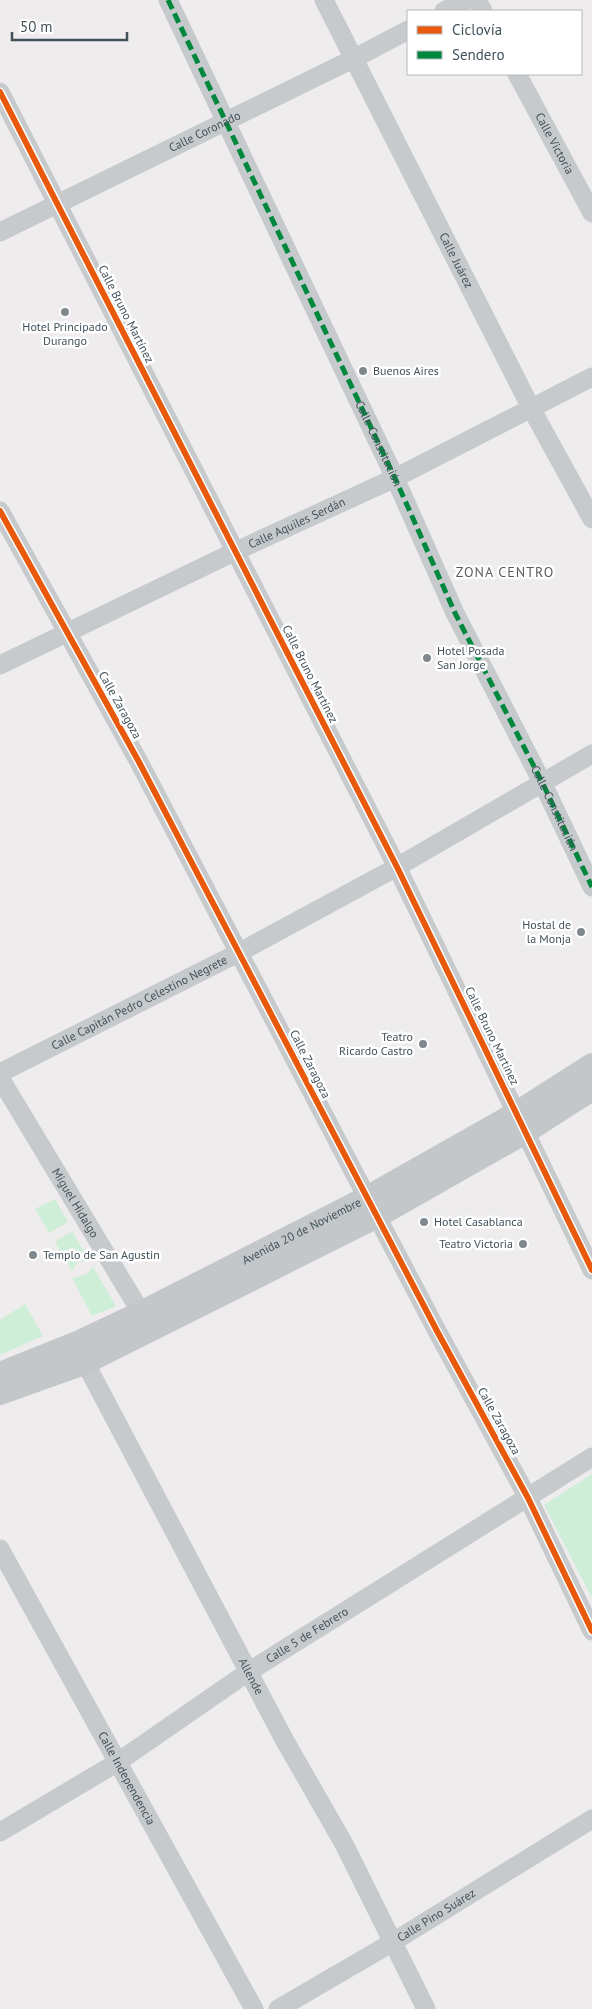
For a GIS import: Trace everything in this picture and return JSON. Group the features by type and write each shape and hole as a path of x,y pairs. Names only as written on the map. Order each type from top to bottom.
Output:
{"main road":[{"name":"Avenida 20 de Noviembre","path":"521,1122 592,1065"},
{"name":"Avenida 20 de Noviembre","path":"0,1393 372,1207 521,1122 592,1089"},
{"name":"Avenida 20 de Noviembre","path":"0,1374 80,1354"}],"street":[{"name":"Calle Constitución","path":"168,0 394,478 455,613 543,784 592,887"},
{"name":"Calle Juárez","path":"324,0 532,408 592,519"},
{"path":"446,10 466,0"},
{"name":"Calle Coronado","path":"0,232 355,58 407,31"},
{"name":"Calle Victoria","path":"518,75 592,213"},
{"name":"Calle Bruno Martínez","path":"0,92 397,867 592,1270"},
{"name":"Calle Aquiles Serdán","path":"0,665 234,552 394,478 592,377"},
{"name":"Calle Zaragoza","path":"0,511 139,762 240,952 437,1331 528,1498 592,1631"},
{"name":"Calle Capitán Pedro Celestino Negrete","path":"0,1073 240,952 397,867 592,754"},
{"name":"Miguel Hidalgo","path":"0,1078 146,1321"},
{"name":"Allende","path":"80,1354 284,1741 344,1844 426,2009"},
{"name":"Calle 5 de Febrero","path":"0,1832 118,1762 248,1672 592,1457"},
{"name":"Calle Independencia","path":"0,1549 254,2009"},
{"name":"Calle Pino Suárez","path":"278,2009 393,1942 592,1819"}],"green space":[{"path":"55,1199 68,1222 49,1233 35,1209"},
{"path":"72,1231 90,1261 78,1262 72,1271 55,1242"},
{"path":"93,1267 116,1306 92,1316 72,1278 87,1274"},
{"path":"25,1304 43,1336 0,1355 0,1320"},
{"path":"592,1474 592,1598 544,1505"}],"marked path":[{"path":"168,0 395,478 455,613 543,784 592,887"}],"cycle path":[{"path":"0,92 397,867 592,1270"},
{"path":"0,511 139,762 437,1331 528,1498 592,1631"}],"place":[{"name":"Hotel Principado Durango","path":"65,312"},
{"name":"Buenos Aires","path":"363,371"},
{"name":"Hotel Posada San Jorge","path":"427,658"},
{"name":"Hostal de la Monja","path":"581,932"},
{"name":"Teatro Ricardo Castro","path":"423,1044"},
{"name":"Hotel Casablanca","path":"424,1222"},
{"name":"Teatro Victoria","path":"523,1244"},
{"name":"Templo de San Agustin","path":"33,1255"}],"district":[{"name":"ZONA CENTRO","path":"505,572"}]}
